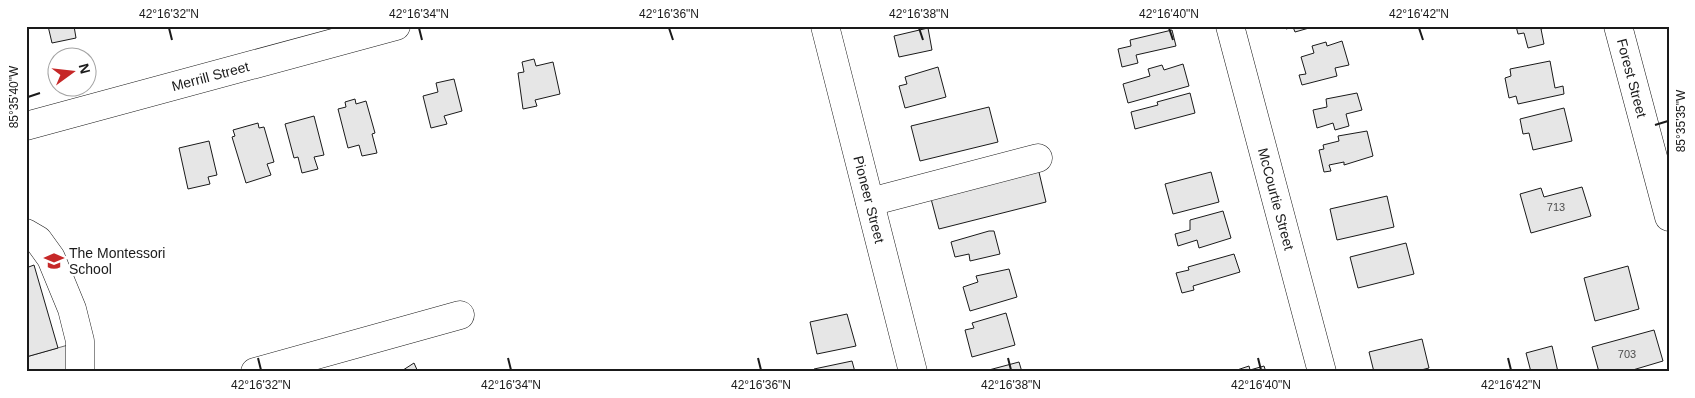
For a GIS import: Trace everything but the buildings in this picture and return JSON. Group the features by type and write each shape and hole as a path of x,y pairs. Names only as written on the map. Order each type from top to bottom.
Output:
{"street":[{"name":"Merrill Street","path":"26,126 396,26"},
{"name":"Pioneer Street","path":"825,26 913,372"},
{"name":"McCourtie Street","path":"1230,26 1322,372"},
{"name":"Forest Street","path":"1618,26 1669,217"},
{"path":"870,202 1038,158"},
{"path":"26,233 38,240 51,258 72,309 80,340 80,372"},
{"path":"255,372 460,315"}],"shaded area":[{"path":"89,339 93,372 26,372 26,357"}],"place":[{"name":"The Montessori School","path":"54,261"}]}
